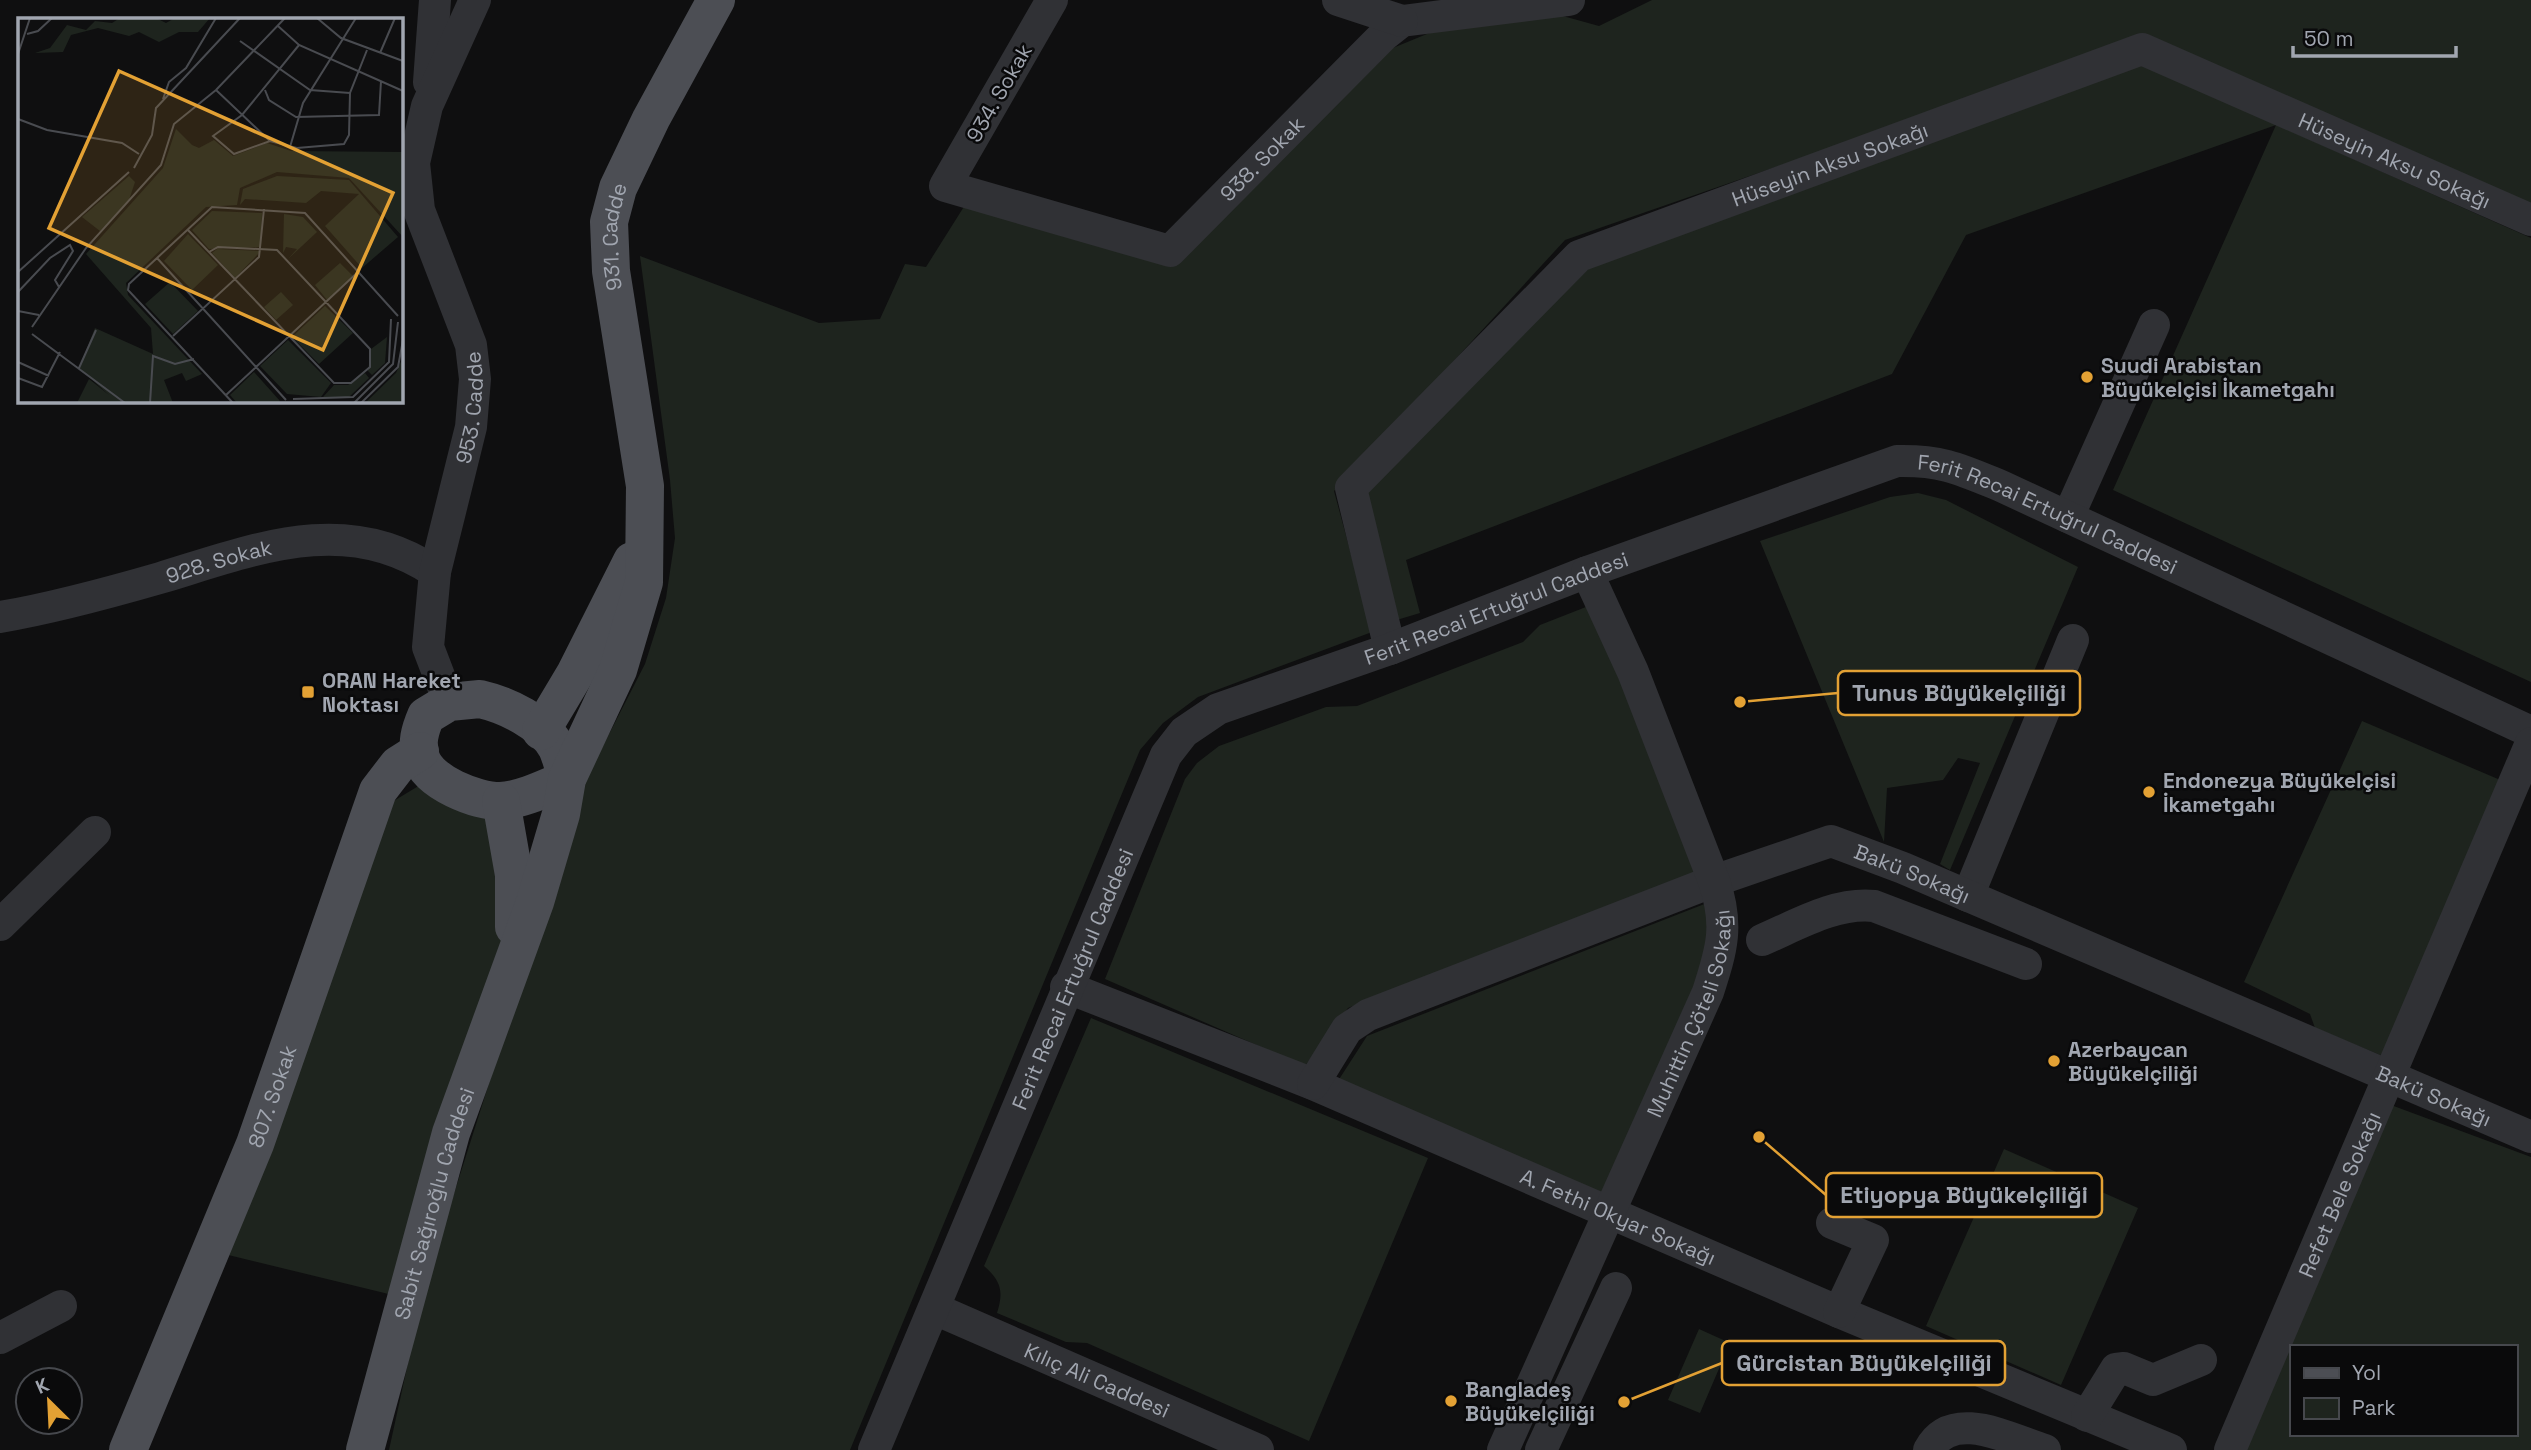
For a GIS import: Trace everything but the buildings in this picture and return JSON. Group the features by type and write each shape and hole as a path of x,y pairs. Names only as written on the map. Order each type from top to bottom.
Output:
{"main road":[{"name":"931. Cadde","path":"567,779 618,670 644,582 645,486 611,271 609,222 618,188 651,119 716,0"},
{"name":"931. Cadde","path":"541,730 575,674 644,537"},
{"path":"480,699 503,705 541,730 556,747 567,779 533,793 501,801 477,797 435,776 422,760 420,751 420,731 426,716 449,702 480,699"},
{"name":"807. Sokak","path":"128,1450 255,1144 378,791 398,765 420,751"},
{"name":"Sabit Sağıroğlu Caddesi","path":"365,1450 451,1133 535,902 561,814 567,779"},
{"name":"Sabit Sağıroğlu Caddesi","path":"501,801 514,875 514,961"}],"street":[{"path":"427,106 435,0"},
{"name":"953. Cadde","path":"449,702 428,647 435,572 471,427 475,379 471,345 419,210 414,163 427,106 475,0"},
{"name":"934. Sokak","path":"945,186 1052,0"},
{"path":"1338,0 1402,20 1569,0"},
{"name":"938. Sokak","path":"945,186 1170,251 1402,20"},
{"name":"Hüseyin Aksu Sokağı","path":"1390,649 1351,488 1579,256 2142,50 2531,220"},
{"path":"2068,517 2154,325"},
{"name":"Ferit Recai Ertuğrul Caddesi","path":"874,1450 935,1309 1066,987 1166,755 1184,732 1218,709 1390,649 1587,572 1897,461 1946,463 2531,732"},
{"name":"928. Sokak","path":"0,617 83,599 272,544 321,539 387,547 410,555 435,572"},
{"name":"Muhittin Çöteli Sokağı","path":"1503,1450 1702,1004 1720,956 1723,909 1714,881 1633,672 1587,572"},
{"path":"1968,896 2073,640"},
{"name":"Refet Bele Sokağı","path":"2230,1450 2531,743"},
{"path":"0,925 95,832"},
{"name":"Bakü Sokağı","path":"1313,1084 1347,1029 1368,1015 1714,881 1831,841 1903,868 2531,1137"},
{"path":"1881,909 1903,868"},
{"path":"1762,940 1832,911 1857,905 1881,909 2026,964"},
{"name":"A. Fethi Okyar Sokağı","path":"1066,987 1313,1084 1608,1213 2171,1450"},
{"path":"1832,1223 1873,1240 1839,1311"},
{"path":"1541,1450 1616,1288"},
{"path":"0,1338 61,1306"},
{"name":"Kılıç Ali Caddesi","path":"935,1309 1258,1450"},
{"path":"2087,1416 2116,1369 2124,1368 2153,1380 2202,1360"},
{"path":"1928,1450 1940,1435 1958,1427 1981,1430 2045,1450"}],"green space":[{"path":"1652,0 2531,0 2531,208 2143,40 1565,240 1334,491 1372,632 1198,697 1163,723 1140,750 850,1450 389,1450 425,1285 585,781 645,664 666,598 675,538 670,480 640,256 819,323 880,319 905,264 926,267 965,205 1170,264 1388,50 1439,29 1552,13 1599,26"},
{"path":"2143,58 2277,125 2531,238 2531,682 2113,490 2276,125 1966,235 1892,374 1406,560 1420,613 1390,622 1360,490 1579,269"},
{"path":"1918,493 1946,500 2078,567 1950,870 1940,864 1980,763 1958,758 1943,780 1887,788 1884,842 1760,541 1890,497"},
{"path":"1591,605 1698,871 1348,1008 1305,1066 1105,979 1185,779 1197,763 1219,746 1326,707 1357,706 1523,642 1540,625"},
{"path":"2362,721 2505,782 2385,1057 2315,1028 2310,1014 2244,982"},
{"path":"435,776 501,801 514,961 405,1298 212,1251 392,802"},
{"path":"1707,903 1714,938 1604,1199 1336,1084 1367,1036"},
{"path":"1091,1018 1428,1158 1309,1441 1087,1343 1066,1342 997,1313 1000,1287 984,1266"},
{"path":"2391,1105 2531,1157 2531,1450 2246,1450 2290,1345 2290,1436 2517,1436 2517,1345 2290,1345"},
{"path":"2004,1149 2138,1208 2061,1385 1926,1326"},
{"path":"1699,1329 1730,1343 1700,1413 1668,1400"}],"place":[{"name":"Suudi Arabistan Büyükelçisi İkametgahı","path":"2087,377"},
{"name":"ORAN Hareket Noktası","path":"308,692"},
{"name":"Tunus Büyükelçiliği","path":"1740,702"},
{"name":"Endonezya Büyükelçisi İkametgahı","path":"2149,792"},
{"name":"Azerbaycan Büyükelçiliği","path":"2054,1061"},
{"name":"Etiyopya Büyükelçiliği","path":"1759,1137"},
{"name":"Bangladeş Büyükelçiliği","path":"1451,1401"},
{"name":"Gürcistan Büyükelçiliği","path":"1624,1402"}]}
